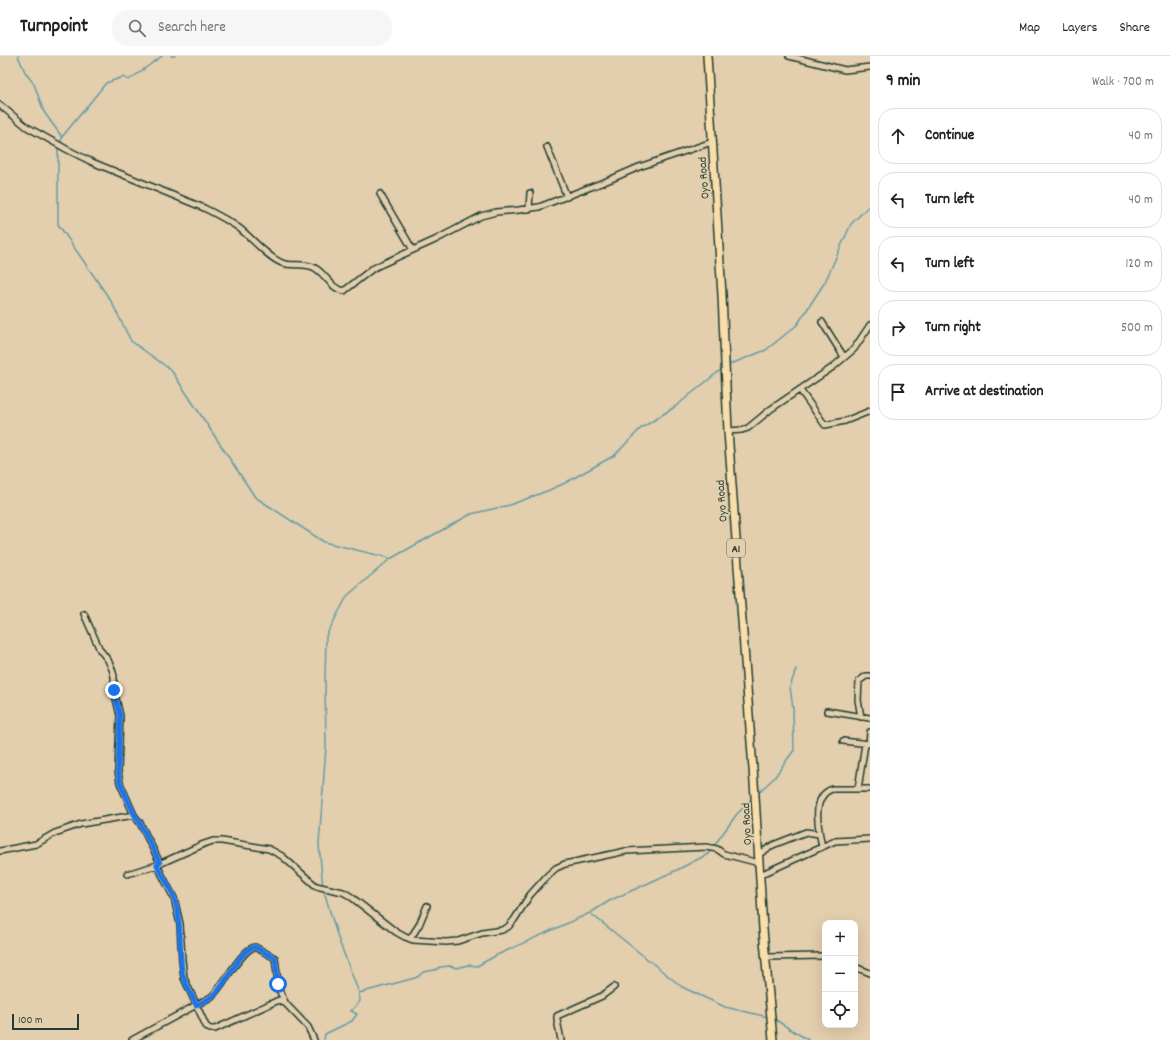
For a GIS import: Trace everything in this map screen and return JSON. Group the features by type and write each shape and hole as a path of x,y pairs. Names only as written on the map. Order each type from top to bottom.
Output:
{"highway":[{"name":"Oyo Road","path":"707,56 722,295 728,431 758,855 773,1040"}],"street":[{"path":"789,56 845,70 870,67"},
{"path":"0,105 27,127 68,150 92,162 222,217 239,228 274,258 287,264 307,265 314,267 322,272 333,285 344,291 372,269 488,213 539,207 639,167 712,142"},
{"path":"547,147 567,197"},
{"path":"529,209 530,193"},
{"path":"380,194 413,250"},
{"path":"822,322 844,357"},
{"path":"728,431 748,428 771,409 834,367 854,349 870,326"},
{"path":"800,390 825,425 845,421 870,411"},
{"path":"84,614 100,650 108,660 114,676 114,690 120,716 118,771 120,783 174,898 181,935 182,971 206,1026 210,1029 215,1029 279,1000 286,1004 308,1027 314,1040"},
{"path":"861,717 858,700 859,681 866,676 870,676"},
{"path":"827,711 870,718"},
{"path":"858,789 870,732"},
{"path":"843,741 868,744"},
{"path":"822,848 818,819 822,796 826,791 870,789"},
{"path":"0,851 36,844 55,834 81,824 134,814"},
{"path":"758,855 773,845 806,832 819,834"},
{"path":"760,875 835,841 867,839 870,843"},
{"path":"127,874 159,864 213,841 222,841 268,850 282,856 316,886 343,892 350,896 396,932 410,939 446,942 458,941 482,933 502,930 508,927 530,895 544,879 556,868 565,864 626,851 711,847 724,854 759,863"},
{"path":"410,939 427,906"},
{"path":"132,1040 215,994 234,966 252,947 255,947 275,958 279,990 286,1004"},
{"path":"766,957 822,956"},
{"path":"858,968 870,974"},
{"path":"561,1040 557,1016 602,996 614,988"}],"waterway":[{"path":"18,56 25,72 34,84 44,112 62,137"},
{"path":"61,142 62,137 106,83 123,77 129,80 162,56"},
{"path":"58,149 58,224 111,301 131,341 171,370 255,497 324,542 389,558"},
{"path":"728,365 766,350 797,325 825,282 851,224 870,205"},
{"path":"324,1040 325,1034 352,1021 357,1014 351,1011 360,1001 359,993 338,938 323,888 319,844 326,747 326,636 347,596 390,559 471,514 510,505 547,491 565,483 615,455 640,429 676,406 723,368"},
{"path":"758,793 774,778 794,750 793,709 790,687 796,669"},
{"path":"713,847 737,814 752,799"},
{"path":"359,993 415,978 423,972 435,970 440,967 450,966 457,968 468,965 477,966 497,955 590,913 611,900 677,870 708,854 711,850"},
{"path":"590,913 682,987 725,1007 768,1017"},
{"path":"774,1019 808,1040"}],"route":[{"path":"114,690 120,716 118,771 120,783 134,814 160,863 157,865 159,870 166,880 174,898 180,924 182,971 196,1005 211,997 218,991 234,966 252,947 255,947 275,958 278,984"}]}
